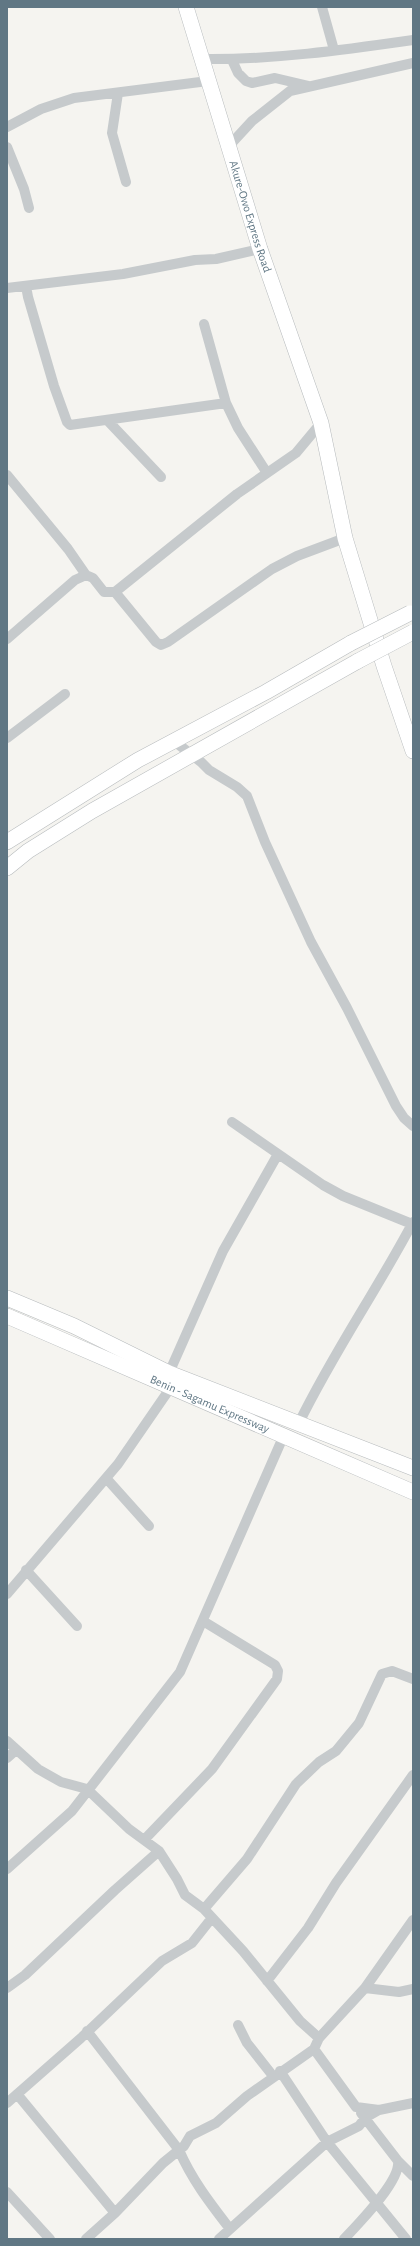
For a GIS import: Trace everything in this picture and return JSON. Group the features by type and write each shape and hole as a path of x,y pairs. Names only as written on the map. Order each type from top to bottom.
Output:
{"highway":[{"name":"Akure-Owo Express Road","path":"186,7 260,249 322,423 345,538 384,666 413,751"},
{"path":"7,842 138,760 266,692 351,643 412,612"},
{"path":"7,868 28,851 92,811 191,754 413,632"},
{"path":"7,1298 74,1326 170,1380 299,1423 413,1468"},
{"name":"Benin - Sagamu Expressway","path":"7,1316 170,1380 284,1435 413,1492"}],"street":[{"path":"322,7 334,50"},
{"path":"202,60 232,60 334,50 413,40"},
{"path":"232,60 238,73 246,81 252,83 275,78 311,87"},
{"path":"228,147 252,121 272,103 290,91 413,63"},
{"path":"7,127 41,109 74,98 208,81"},
{"path":"118,93 112,132 126,182"},
{"path":"7,147 24,188 29,208"},
{"path":"7,288 122,274 195,260 216,259 260,249"},
{"path":"26,286 54,386 66,422 74,426 226,403"},
{"path":"204,324 217,364 226,403 238,428 268,473"},
{"path":"108,420 161,477"},
{"path":"7,475 68,549 86,575 93,578 104,592 115,592 124,587 237,494 296,453 322,423"},
{"path":"115,592 156,642 161,645 168,642 272,569 297,556 345,538"},
{"path":"7,639 75,580 86,575"},
{"path":"7,738 65,694"},
{"path":"174,741 208,770 237,787 247,796 265,842 311,942 347,1008 396,1106 404,1118 413,1126"},
{"path":"232,1122 323,1185 343,1196 412,1223 398,1251 318,1383 299,1423"},
{"path":"7,1594 106,1478 134,1442 170,1380 223,1251 278,1154"},
{"path":"7,1869 72,1811 180,1672 284,1435"},
{"path":"106,1478 149,1526"},
{"path":"26,1570 77,1626"},
{"path":"144,1840 212,1769 278,1679 278,1671 275,1665 203,1621"},
{"path":"204,1909 247,1858 296,1784 319,1762 336,1751 359,1723 382,1674 392,1671 413,1679"},
{"path":"7,1741 38,1769 61,1782 88,1789 129,1829 159,1851 178,1879 185,1895 204,1909 211,1919 243,1952 300,2021 319,2038"},
{"path":"7,1758 16,1750"},
{"path":"267,1981 308,1928 336,1883 413,1775"},
{"path":"7,1988 25,1975 115,1890 159,1851"},
{"path":"7,2103 162,1961 192,1943 211,1919"},
{"path":"86,2239 179,2150 190,2136 216,2123 247,2096 314,2049 319,2038 365,1988 413,1920"},
{"path":"365,1988 399,1992 413,1988"},
{"path":"238,2025 247,2043 277,2074 327,2142 406,2239"},
{"path":"87,2031 179,2150 189,2172 203,2195 230,2229"},
{"path":"314,2049 398,2161 413,2176"},
{"path":"17,2094 115,2212"},
{"path":"219,2239 327,2142 359,2126 365,2118 379,2110 413,2103"},
{"path":"356,2107 379,2110"},
{"path":"344,2239 378,2203 398,2170 398,2161"},
{"path":"7,2192 50,2239"}]}
